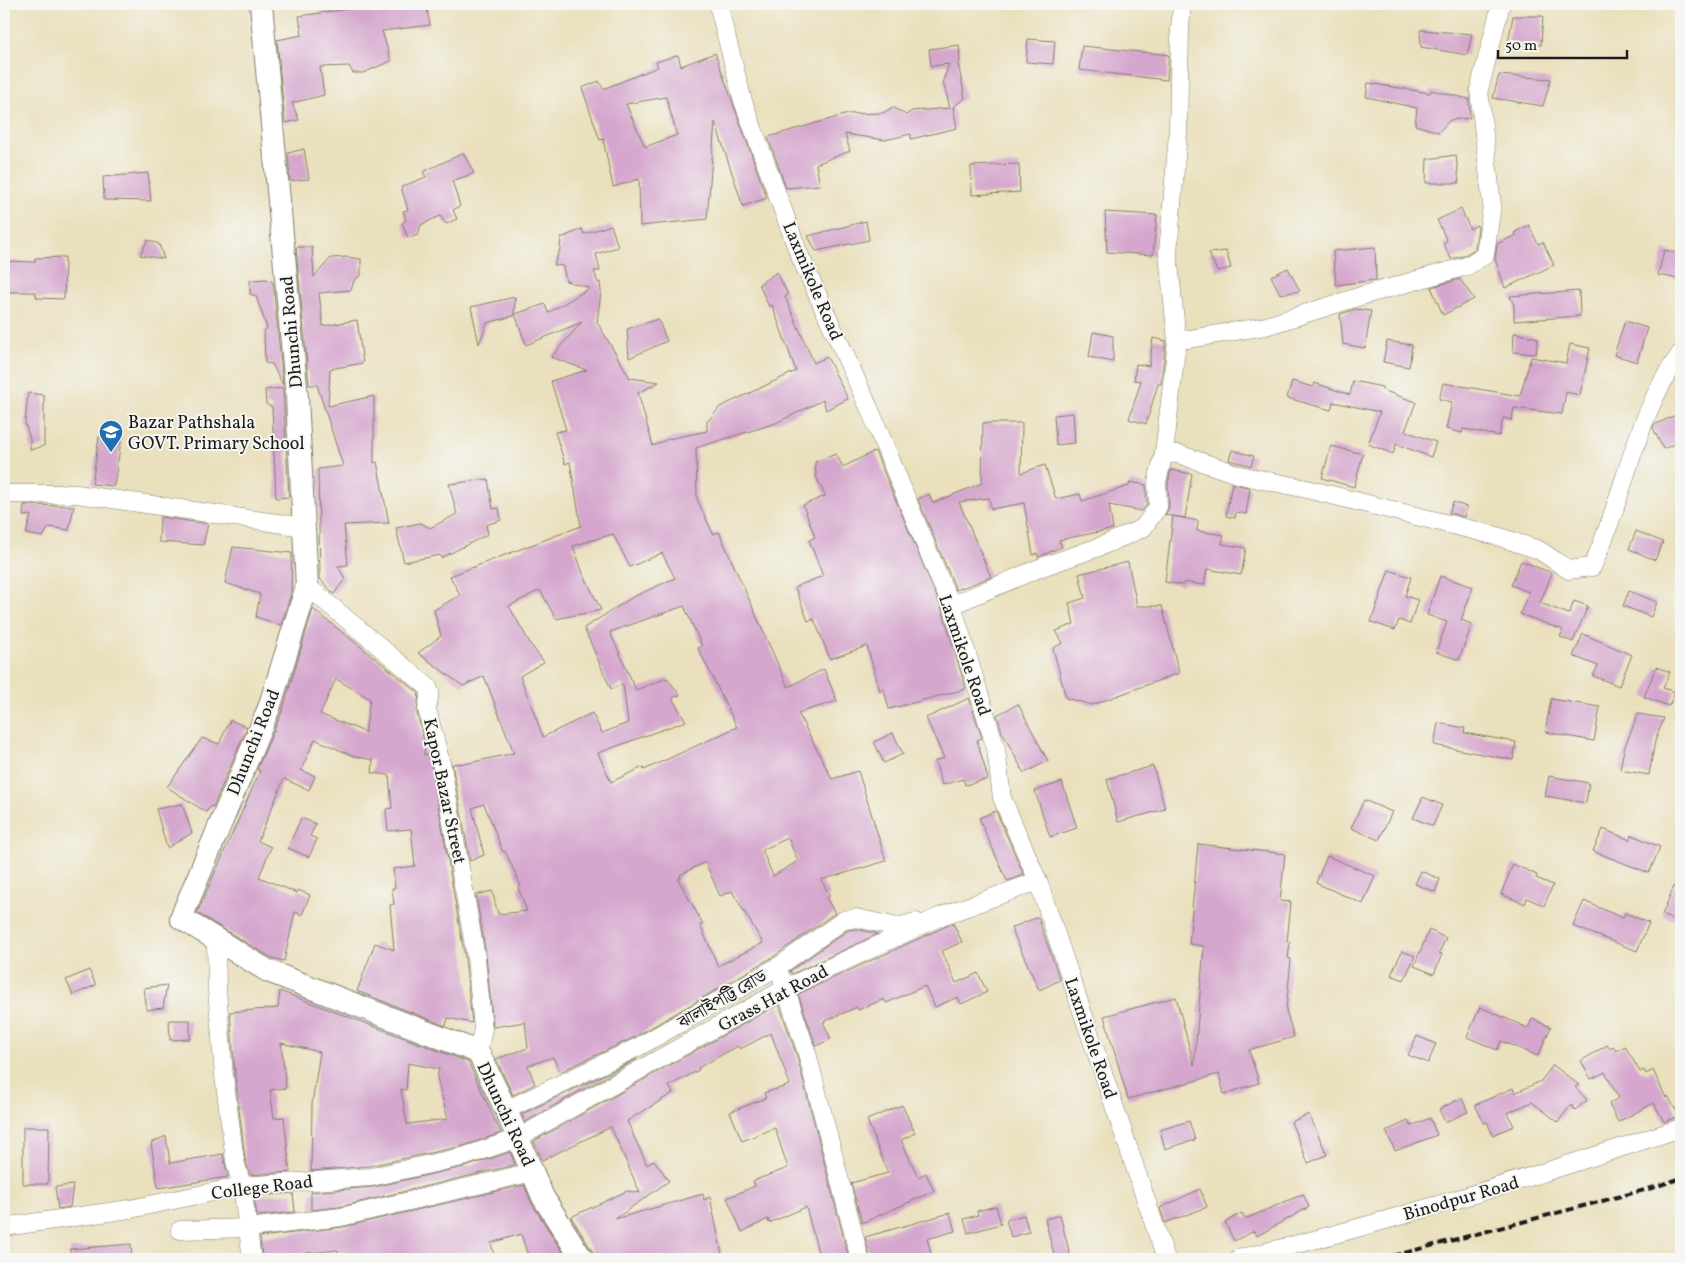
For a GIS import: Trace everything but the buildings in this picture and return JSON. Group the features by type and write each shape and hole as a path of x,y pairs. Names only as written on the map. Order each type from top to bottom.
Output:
{"street":[{"name":"Dhunchi Road","path":"260,4 297,398 306,586 269,708 181,918 268,971 478,1052 506,1110 543,1197 582,1259"},
{"name":"Laxmikole Road","path":"718,4 743,101 799,254 870,410 942,585 952,604 996,749 1002,798 1038,881 1166,1259"},
{"path":"952,604 1143,528 1158,507 1158,482 1164,453 1178,341 1168,253 1178,133 1182,4"},
{"path":"1178,341 1266,326 1361,296 1467,266 1485,255 1492,205 1479,90 1501,4"},
{"path":"1164,453 1178,454 1240,475 1360,501 1497,536 1539,550 1569,570 1592,567 1605,539 1642,424 1681,353"},
{"path":"4,494 78,494 304,527"},
{"name":"Kapor Bazar Street","path":"306,586 428,687 430,692 427,709 442,767 476,957 483,1029 478,1052"},
{"name":"Grass Hat Road","path":"518,1138 786,988 939,916 1038,881"},
{"name":"ঝালাইপট্টি রোড","path":"506,1110 640,1046 779,966 844,920 856,918 898,927 939,916"},
{"path":"216,940 217,989 224,1076 235,1161 242,1186 252,1259"},
{"path":"779,966 807,1053 860,1259"},
{"name":"Binodpur Road","path":"1238,1259 1307,1243 1508,1185 1681,1128"},
{"name":"College Road","path":"4,1227 130,1209 242,1186 371,1177 466,1156 518,1138"},
{"path":"180,1230 248,1228 341,1217 533,1172"}],"railway":[{"path":"1381,1259 1652,1188 1681,1178"}],"place":[{"name":"Bazar Pathshala GOVT. Primary School","path":"111,453"}]}
